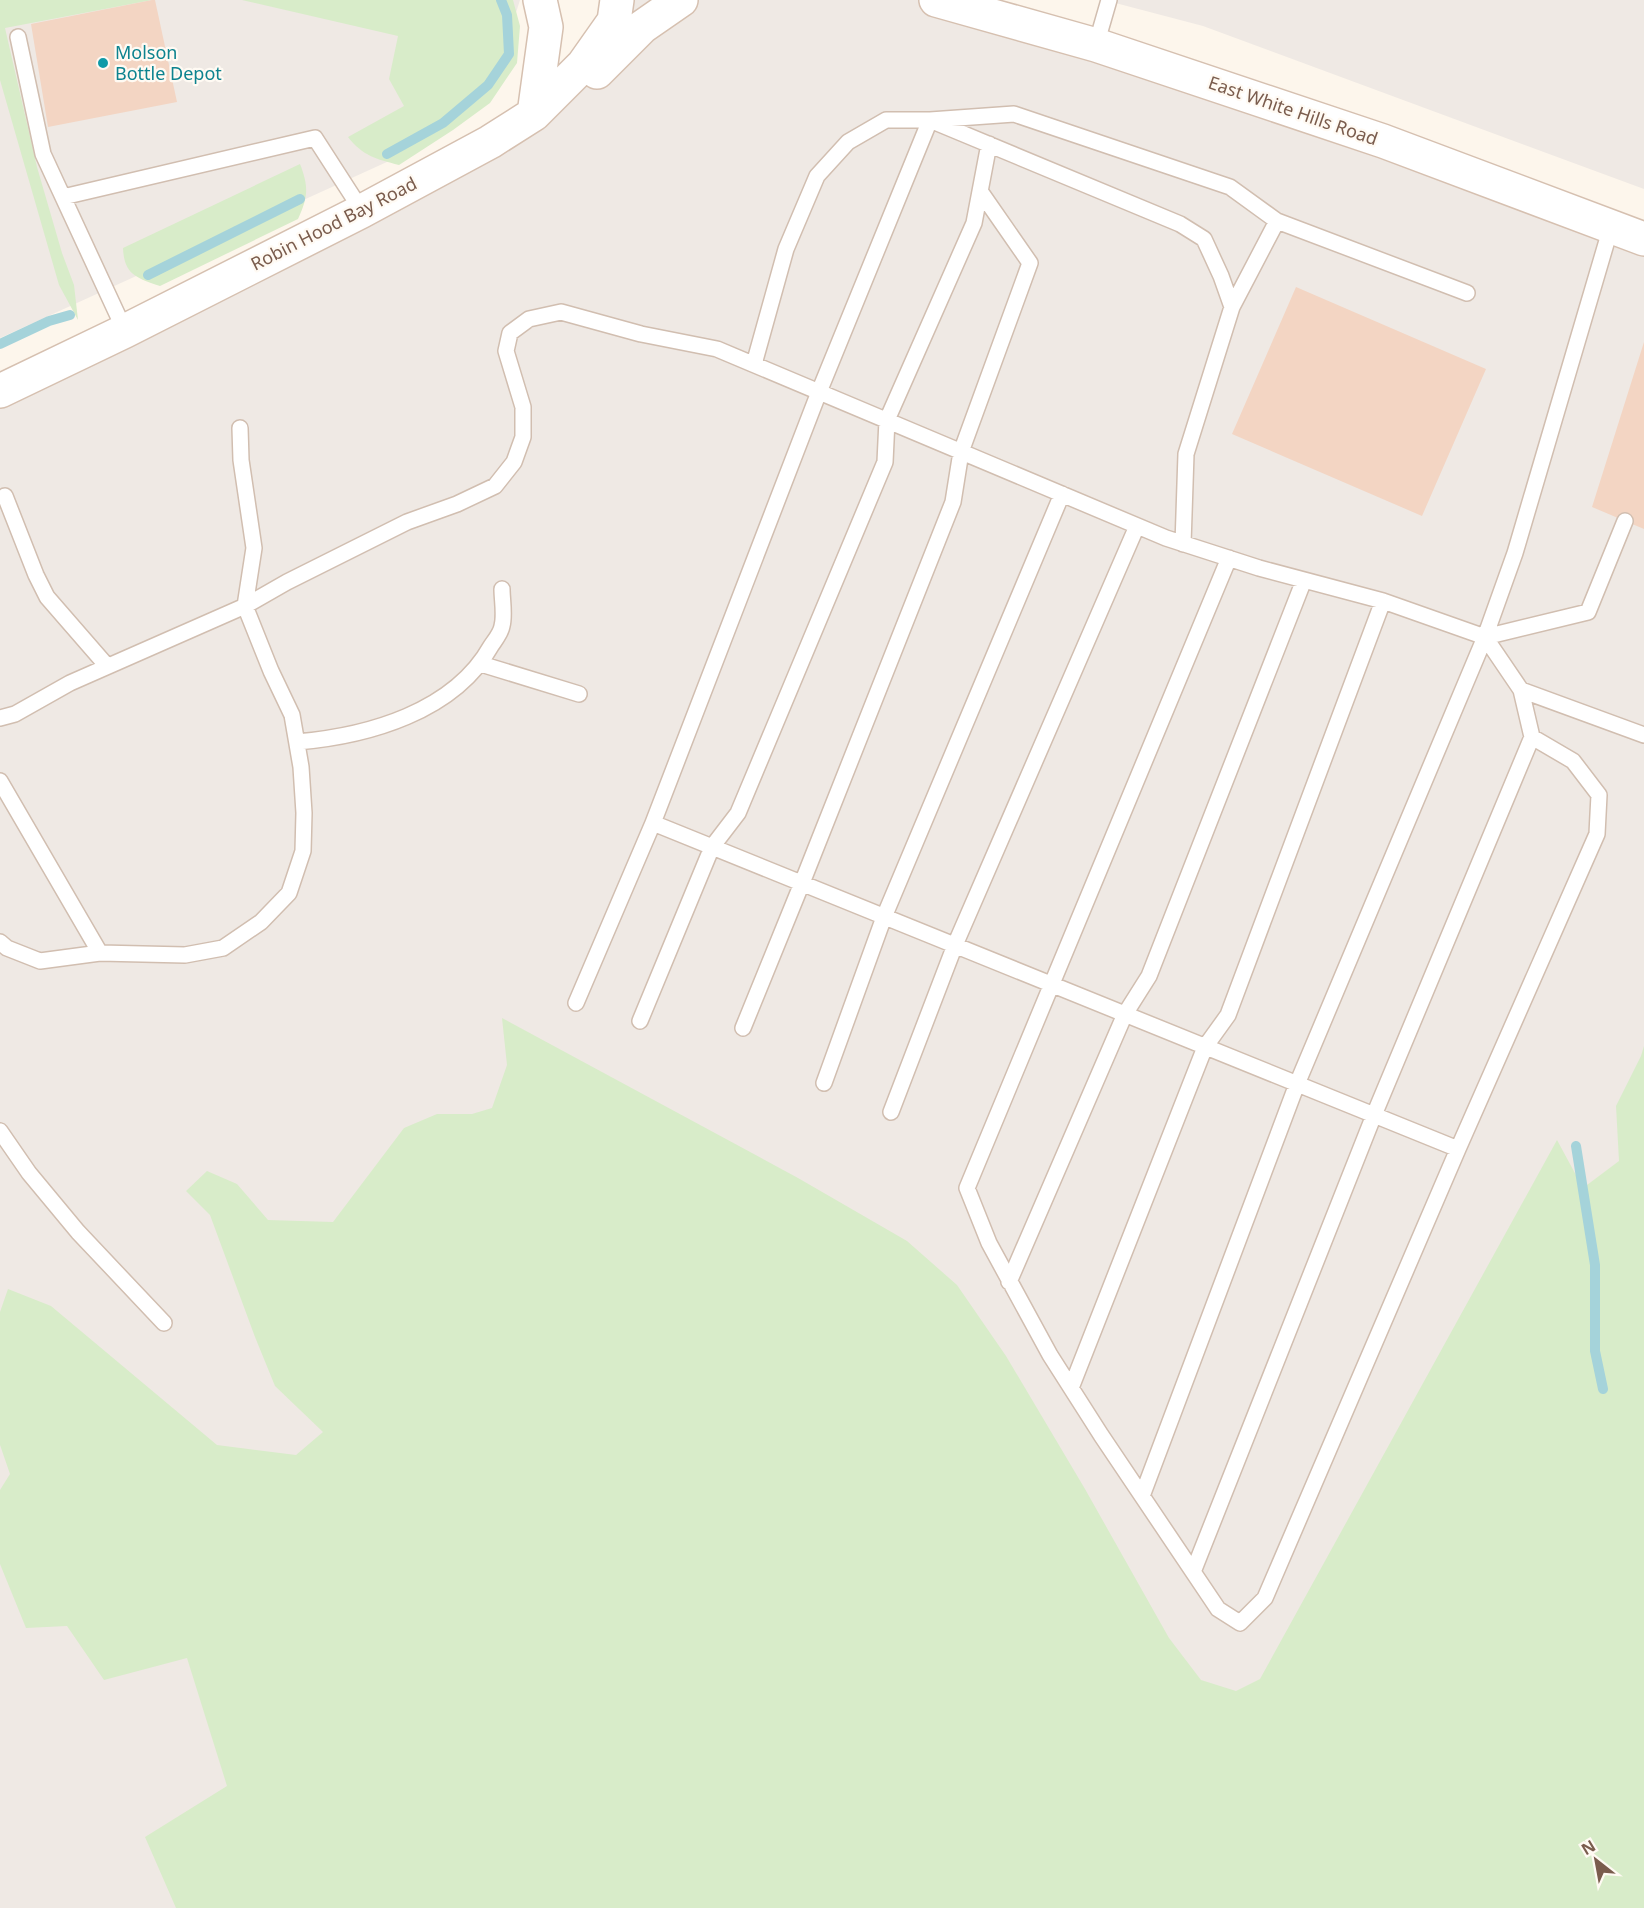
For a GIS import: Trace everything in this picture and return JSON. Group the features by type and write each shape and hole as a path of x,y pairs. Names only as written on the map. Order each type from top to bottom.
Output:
{"main road":[{"path":"534,114 546,27 540,0"},
{"name":"Robin Hood Bay Road","path":"0,391 125,331 362,211 490,142 534,114 583,65 614,21 617,0"},
{"path":"534,114 584,85 642,27 681,0"},
{"name":"East White Hills Road","path":"936,0 1096,45 1383,141 1644,239"}],"lane":[{"path":"1096,45 1109,0"},
{"path":"18,37 43,154 125,331"},
{"path":"754,364 786,249 817,176 848,142 886,120 930,120 1014,114 1230,188 1277,221 1467,293"},
{"path":"930,120 1180,224 1204,239 1232,307"},
{"path":"576,1003 653,823 819,392 930,120"},
{"path":"63,197 315,138 362,211"},
{"path":"640,1021 712,847 738,813 885,462 887,420 974,222 988,144"},
{"path":"743,1028 953,502 961,452 1030,263 980,191"},
{"path":"1183,544 1186,454 1232,307 1277,221"},
{"path":"1142,1496 1298,1084 1485,637 1515,553 1611,227"},
{"path":"0,718 15,714 70,682 245,606 287,582 406,522 458,504 495,486 514,462 522,437 523,407 506,351 510,333 529,319 561,312 641,334 717,349 1183,544 1383,601 1485,637 1588,612 1625,521"},
{"path":"0,942 7,948 40,961 100,953 185,955 223,948 261,922 289,893 303,851 304,813 297,742 292,714 271,671 245,606 254,548 241,460 240,428"},
{"path":"824,1083 884,917 1062,494"},
{"path":"5,496 47,597 107,666"},
{"path":"891,1112 955,945 1137,526"},
{"path":"1229,558 967,1188 989,1243 1009,1282 1071,1388 1218,1609 1240,1623 1265,1598 1458,1149 1597,834 1599,795 1573,761 1532,737"},
{"path":"1009,1282 1125,1014 1149,976 1304,580"},
{"path":"297,742 326,739 369,730 406,717 449,693 481,664 502,627 502,589"},
{"path":"1071,1388 1205,1047 1228,1015 1383,601"},
{"path":"1193,1572 1374,1115 1532,737 1521,690 1485,637"},
{"path":"481,664 579,694"},
{"path":"1521,690 1644,735"},
{"path":"0,782 100,953"},
{"path":"653,823 1458,1149"},
{"path":"0,1131 30,1173 78,1232 164,1323"}],"shaded area":[{"path":"0,0 520,0 498,69 411,151 0,338"},
{"path":"617,0 936,0 1644,239 1644,1908 0,1908 0,390 534,114"},
{"path":"1104,0 1644,0 1644,189 1203,26"}],"green space":[{"path":"0,0 152,0 5,28 37,167 62,253 74,285 78,320 59,285 0,80"},
{"path":"242,0 513,0 520,26 517,63 490,103 399,165 370,156 359,149 348,137 404,106 389,79 398,36"},
{"path":"300,164 306,192 298,219 160,286 138,278 129,270 123,248"},
{"path":"502,1018 798,1178 907,1241 957,1285 1006,1356 1085,1489 1169,1638 1201,1680 1236,1691 1260,1679 1557,1140 1583,1188 1619,1161 1616,1106 1644,1046 1644,1908 176,1908 145,1837 227,1786 187,1658 104,1680 67,1626 26,1628 0,1564 0,1490 10,1474 0,1445 0,1312 8,1289 51,1306 217,1445 296,1455 323,1432 275,1386 210,1215 186,1191 207,1171 237,1184 268,1220 333,1222 404,1128 437,1114 472,1114 492,1108 507,1065"}],"building":[{"name":"Molson Bottle Depot","path":"155,0 177,102 48,127 31,24"},
{"path":"1296,287 1486,369 1422,516 1232,434"},
{"path":"1644,342 1644,529 1592,507"}],"waterway":[{"path":"387,154 443,123 488,85 509,54 507,15 501,0"},
{"path":"148,275 300,199"},
{"path":"0,344 49,321 70,315"},
{"path":"1576,1146 1595,1265 1595,1351 1603,1389"}],"place":[{"name":"Molson Bottle Depot","path":"103,63"}]}
